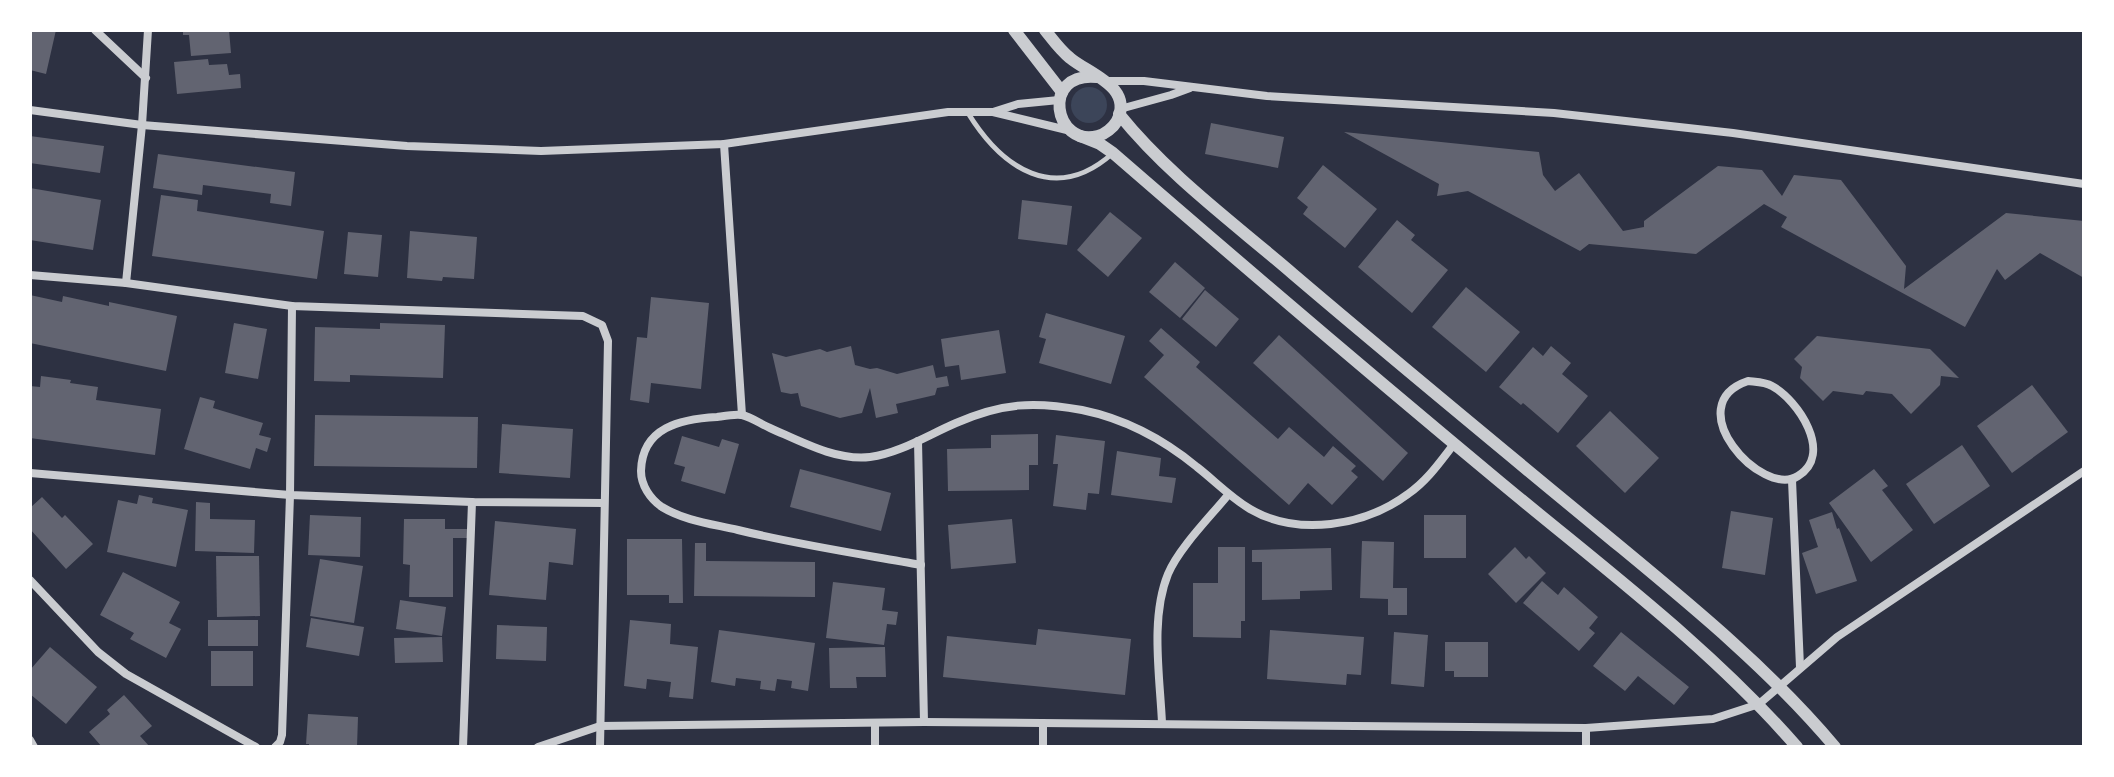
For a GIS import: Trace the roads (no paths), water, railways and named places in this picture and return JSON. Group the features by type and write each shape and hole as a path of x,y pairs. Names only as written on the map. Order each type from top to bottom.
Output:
{"street":[{"path":"95,30 146,78"},
{"path":"126,283 148,30"},
{"path":"1014,30 1061,96"},
{"path":"30,110 142,125 407,146 541,151 724,144 948,112 993,112 1089,137 1106,132 1120,112 1119,98 1114,89 1069,57 1045,30"},
{"path":"1797,747 1759,704 1672,626 1113,153 1076,134 1061,118 1061,96 1068,84 1087,76 1267,96 1554,113 1733,133 2084,184"},
{"path":"1120,112 1191,87"},
{"path":"993,112 1061,96"},
{"path":"1120,112 1142,142 1187,183 1705,617 1780,685 1835,747"},
{"path":"724,144 742,415"},
{"path":"30,275 126,283 292,306 583,316 602,325 608,341 600,747"},
{"path":"275,747 282,735 290,495 292,306"},
{"path":"1748,381 1771,385 1793,405 1810,429 1814,455 1804,472 1792,480 1767,476 1736,451 1725,436 1721,408 1739,384 1748,381"},
{"path":"921,565 764,536 678,515 659,505 645,489 641,474 643,457 649,443 663,429 681,421 742,415 807,444 845,456 869,457 892,451 1000,407 1039,404 1117,418 1154,437 1198,467 1228,495 1253,510 1273,519 1320,525 1341,523 1378,511 1409,494 1425,480 1454,444"},
{"path":"918,441 924,722"},
{"path":"538,747 600,726 924,722 1586,728 1713,719 1759,704 1800,667 1865,617 2084,471"},
{"path":"30,473 290,495 604,503"},
{"path":"1792,480 1800,667"},
{"path":"1162,723 1157,625 1162,592 1175,562 1228,495"},
{"path":"463,747 472,502"},
{"path":"30,580 98,652 126,674 256,747"},
{"path":"875,723 875,747"},
{"path":"1043,723 1043,747"},
{"path":"1586,728 1586,747"},
{"path":"30,740 34,747"}],"lane":[{"path":"968,112 982,134 1007,161 1036,174 1065,178 1079,175 1095,168 1113,153"}]}
